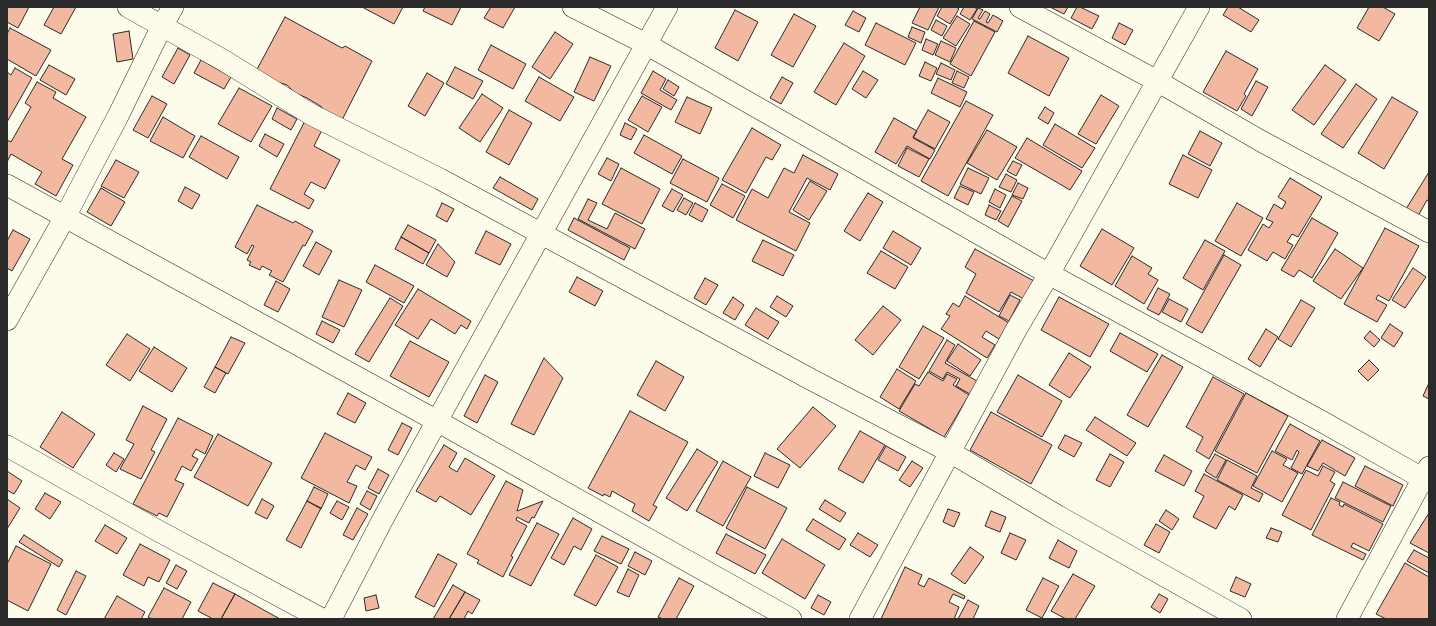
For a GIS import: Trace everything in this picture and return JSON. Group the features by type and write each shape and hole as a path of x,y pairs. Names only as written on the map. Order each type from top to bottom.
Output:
{"street":[{"path":"128,7 223,60 312,115 440,179 814,381 950,452 1058,516 1241,619"},
{"path":"7,320 65,217 173,7"},
{"path":"573,7 646,44 905,190 1049,274 1321,421 1427,476 1347,619"},
{"path":"331,619 384,517 646,44 668,7"},
{"path":"1020,7 1157,81 1261,141 1429,232"},
{"path":"860,619 1016,330 1049,274 1198,7"},
{"path":"7,185 437,421 790,619"},
{"path":"7,446 153,528 322,619"}],"building":[{"path":"7,7 29,7 18,28 7,22"},
{"path":"54,7 76,7 61,34 44,25"},
{"path":"362,7 403,7 394,24"},
{"path":"425,7 461,7 452,25 423,11"},
{"path":"491,7 515,7 503,28 484,18"},
{"path":"920,7 939,7 928,30 912,23"},
{"path":"942,7 956,7 959,9 950,24 937,16"},
{"path":"964,7 974,7 977,9 970,20 960,14"},
{"path":"1050,7 1068,7 1064,14"},
{"path":"1077,7 1099,16 1092,29 1071,18"},
{"path":"1228,7 1238,7 1259,20 1251,32 1223,15"},
{"path":"1369,7 1383,7 1395,14 1379,41 1357,28"},
{"path":"978,8 983,10 978,18 980,19 985,11 990,14 986,22 988,23 993,15 1003,21 997,32 972,19"},
{"path":"735,10 758,22 738,61 715,48"},
{"path":"853,11 866,18 859,32 845,25"},
{"path":"794,14 816,26 793,67 771,55"},
{"path":"957,16 970,24 956,46 943,38"},
{"path":"285,17 342,48 345,46 372,61 339,126 318,116 322,107 295,93 287,85 254,75"},
{"path":"936,20 947,26 942,36 931,30"},
{"path":"974,21 995,32 971,76 950,64"},
{"path":"876,23 916,43 905,65 865,45"},
{"path":"1119,23 1133,30 1125,45 1112,38"},
{"path":"912,27 925,32 921,43 908,37"},
{"path":"10,28 51,50 36,76 7,59 7,34"},
{"path":"129,31 133,59 117,62 113,34"},
{"path":"555,32 573,44 550,79 532,67"},
{"path":"1028,36 1069,58 1049,96 1008,73"},
{"path":"926,39 938,44 933,55 922,50"},
{"path":"941,41 956,48 950,62 935,55"},
{"path":"844,43 865,56 836,105 814,92"},
{"path":"491,45 526,64 513,89 478,70"},
{"path":"178,48 190,55 174,84 162,77"},
{"path":"1226,51 1258,69 1244,94 1246,96 1237,111 1203,92"},
{"path":"590,57 611,66 594,101 574,92"},
{"path":"201,60 231,77 224,89 194,73"},
{"path":"925,62 937,68 931,81 919,76"},
{"path":"941,63 955,70 951,80 936,74"},
{"path":"49,65 75,79 66,95 40,80"},
{"path":"1325,65 1346,80 1314,125 1292,110"},
{"path":"455,67 483,81 473,99 446,84"},
{"path":"15,68 32,78 7,122 7,72 11,75"},
{"path":"653,71 666,79 660,90 677,100 671,110 641,93"},
{"path":"863,71 878,80 866,98 852,89"},
{"path":"957,71 969,77 964,88 952,83"},
{"path":"427,73 444,83 425,116 408,106"},
{"path":"539,77 574,97 560,121 525,101"},
{"path":"782,77 793,83 781,104 770,98"},
{"path":"938,78 967,92 960,107 931,93"},
{"path":"668,80 679,87 674,96 663,89"},
{"path":"1256,81 1268,87 1252,116 1241,109"},
{"path":"37,82 56,92 53,98 86,117 62,159 73,165 56,196 35,184 42,172 11,154 7,162 7,140 11,142 31,107 25,103"},
{"path":"1356,84 1377,99 1343,148 1321,134"},
{"path":"239,88 272,106 251,142 218,124"},
{"path":"482,94 503,108 480,142 459,128"},
{"path":"1101,95 1119,106 1096,144 1078,134"},
{"path":"152,96 167,104 148,138 133,130"},
{"path":"642,96 662,107 648,132 628,120"},
{"path":"687,97 712,108 700,134 675,122"},
{"path":"1392,97 1418,112 1384,169 1358,153"},
{"path":"966,101 993,115 948,196 921,181"},
{"path":"1045,107 1054,113 1048,124 1038,118"},
{"path":"277,108 297,119 291,130 272,119"},
{"path":"509,110 532,123 509,165 486,152"},
{"path":"928,110 950,122 935,149 913,137"},
{"path":"163,117 195,136 183,158 150,141"},
{"path":"894,118 917,131 913,138 935,150 930,159 907,146 896,164 875,152"},
{"path":"306,119 323,128 314,146 340,160 325,189 311,182 304,194 314,200 309,209 270,189"},
{"path":"625,123 637,129 631,140 620,135"},
{"path":"1055,124 1095,148 1082,168 1043,145"},
{"path":"752,128 781,145 772,160 766,157 746,193 722,180"},
{"path":"987,130 1017,147 997,180 967,163"},
{"path":"1200,131 1222,143 1210,166 1188,154"},
{"path":"265,134 284,144 277,157 259,146"},
{"path":"644,135 682,156 672,174 634,153"},
{"path":"201,136 239,157 227,179 189,157"},
{"path":"1027,138 1082,171 1070,190 1015,158"},
{"path":"907,148 929,159 919,177 898,166"},
{"path":"803,155 838,174 830,190 807,178 789,212 810,223 796,251 736,220 752,189 768,198 784,168 794,173"},
{"path":"1183,155 1212,170 1198,198 1169,184"},
{"path":"607,158 619,164 611,181 598,174"},
{"path":"683,159 719,178 707,202 670,183"},
{"path":"116,160 139,172 124,198 101,186"},
{"path":"1013,161 1022,165 1016,176 1007,171"},
{"path":"621,168 660,189 642,224 602,204"},
{"path":"968,168 989,178 981,194 960,184"},
{"path":"1429,172 1429,201 1427,200 1418,216 1406,209"},
{"path":"1006,174 1017,180 1011,192 999,187"},
{"path":"500,177 538,199 532,210 493,188"},
{"path":"1290,178 1322,197 1298,237 1292,234 1287,242 1293,245 1285,259 1273,252 1267,261 1248,250 1263,224 1269,228 1273,222 1266,219 1274,204 1282,209 1286,202 1278,197"},
{"path":"810,181 827,191 809,220 793,210"},
{"path":"1018,183 1028,188 1023,199 1012,195"},
{"path":"722,184 745,196 733,218 710,205"},
{"path":"960,186 974,192 968,205 954,198"},
{"path":"185,187 200,195 192,209 178,201"},
{"path":"101,188 125,202 111,226 87,212"},
{"path":"672,189 683,195 673,212 662,206"},
{"path":"995,189 1006,195 1000,208 989,202"},
{"path":"868,193 883,202 860,241 844,231"},
{"path":"1012,196 1022,201 1008,227 998,221"},
{"path":"684,198 693,203 686,215 677,210"},
{"path":"588,199 597,203 588,220 607,229 615,213 645,229 635,249 578,219"},
{"path":"442,203 454,209 447,222 436,216"},
{"path":"695,203 708,210 702,222 689,215"},
{"path":"1237,203 1263,218 1241,256 1215,241"},
{"path":"257,205 293,223 295,221 313,231 305,246 303,245 283,282 269,275 272,271 262,266 260,270 249,265 251,262 247,260 254,246 252,245 247,254 235,247"},
{"path":"989,205 1001,211 996,220 985,215"},
{"path":"574,218 630,248 624,260 568,230"},
{"path":"1312,218 1338,233 1312,278 1299,270 1294,277 1281,270"},
{"path":"408,225 436,240 429,253 401,237"},
{"path":"1385,228 1419,246 1389,301 1378,295 1376,299 1387,305 1377,322 1344,304"},
{"path":"1102,229 1134,248 1112,285 1080,266"},
{"path":"13,230 30,239 12,271 7,268 7,241"},
{"path":"486,231 511,244 500,265 475,253"},
{"path":"893,231 921,248 911,265 883,248"},
{"path":"401,237 429,253 423,264 395,249"},
{"path":"763,240 794,255 783,276 752,261"},
{"path":"1205,240 1225,251 1203,290 1183,278"},
{"path":"316,242 332,251 319,275 303,266"},
{"path":"438,244 455,262 447,277 426,265"},
{"path":"975,249 1034,281 1024,299 1011,292 999,312 966,293 976,274 965,267"},
{"path":"1335,249 1363,268 1341,299 1313,281"},
{"path":"881,251 908,267 895,289 867,273"},
{"path":"1224,255 1241,265 1202,333 1186,324"},
{"path":"1132,256 1152,268 1148,274 1158,280 1144,304 1115,286"},
{"path":"375,265 414,286 404,303 366,282"},
{"path":"1413,268 1426,277 1405,308 1392,300"},
{"path":"577,277 603,291 595,306 569,292"},
{"path":"705,278 718,285 706,305 694,298"},
{"path":"339,280 362,290 344,327 322,317"},
{"path":"276,281 290,289 278,312 264,305"},
{"path":"1158,288 1170,294 1159,315 1147,309"},
{"path":"418,289 471,321 467,329 461,325 455,334 431,319 418,339 395,325"},
{"path":"1010,295 1020,300 1009,321 999,316"},
{"path":"777,296 793,306 786,317 770,307"},
{"path":"965,296 1009,323 999,339 986,331 982,337 995,345 987,358 941,329 950,316 946,314 953,303 959,307"},
{"path":"733,297 744,305 735,320 723,313"},
{"path":"1059,297 1109,324 1090,357 1041,330"},
{"path":"390,298 403,306 369,362 355,354"},
{"path":"1169,299 1188,309 1181,322 1162,312"},
{"path":"1301,300 1315,308 1291,347 1278,339"},
{"path":"883,306 901,320 873,355 855,340"},
{"path":"756,308 779,322 768,339 745,325"},
{"path":"322,321 340,330 333,343 316,334"},
{"path":"1390,324 1403,333 1394,347 1381,338"},
{"path":"923,326 944,338 919,379 899,367"},
{"path":"1266,329 1278,337 1260,367 1248,359"},
{"path":"1370,331 1380,340 1374,347 1364,338"},
{"path":"1120,333 1158,354 1147,372 1110,351"},
{"path":"127,334 150,349 130,381 106,365"},
{"path":"231,337 245,343 228,374 215,367"},
{"path":"947,340 955,345 945,363 977,381 970,394 956,386 960,379 947,372 943,379 929,371"},
{"path":"410,341 449,362 429,397 390,376"},
{"path":"958,344 981,360 970,376 947,361"},
{"path":"154,347 187,368 172,392 139,371"},
{"path":"1069,353 1091,367 1070,398 1049,385"},
{"path":"1162,355 1183,367 1148,427 1127,415"},
{"path":"544,358 563,378 534,435 511,424"},
{"path":"1369,360 1379,370 1368,381 1358,371"},
{"path":"656,361 684,377 665,411 637,395"},
{"path":"215,367 226,373 215,393 204,387"},
{"path":"897,369 916,381 899,409 880,397"},
{"path":"928,372 943,381 947,374 957,379 953,385 969,395 944,437 899,411 915,384 919,386"},
{"path":"485,375 498,382 477,423 464,416"},
{"path":"1018,375 1062,401 1042,437 997,412"},
{"path":"1213,377 1244,394 1209,459 1196,451 1203,437 1186,427"},
{"path":"1429,383 1429,399 1423,396"},
{"path":"348,393 366,403 355,423 337,414"},
{"path":"1246,393 1288,416 1257,473 1215,451"},
{"path":"143,406 167,419 151,450 155,452 141,479 120,469 134,444 126,440"},
{"path":"813,407 836,426 800,468 777,449"},
{"path":"630,411 688,442 653,505 657,507 649,521 632,511 635,504 612,491 610,497 604,494 603,496 588,488"},
{"path":"62,412 95,434 73,468 40,447"},
{"path":"991,412 1052,445 1031,484 970,450"},
{"path":"1095,417 1136,443 1127,456 1086,430"},
{"path":"178,418 213,436 205,454 196,449 192,456 198,459 191,471 182,466 175,480 184,484 167,517 159,513 157,516 133,504"},
{"path":"402,423 412,428 398,455 388,450"},
{"path":"1290,424 1320,441 1302,474 1291,468 1299,452 1297,450 1292,460 1275,451"},
{"path":"860,431 885,445 863,483 838,469"},
{"path":"325,433 372,457 365,470 356,465 347,482 357,486 349,503 301,478"},
{"path":"218,434 272,463 248,506 194,477"},
{"path":"1065,435 1082,443 1074,457 1058,448"},
{"path":"1322,440 1355,458 1345,476 1323,463 1318,471 1307,466"},
{"path":"444,445 457,453 449,467 457,472 465,458 495,476 471,515 440,496 436,502 416,491"},
{"path":"886,446 906,457 898,471 878,460"},
{"path":"697,449 718,462 687,511 666,498"},
{"path":"1272,451 1287,459 1283,465 1298,473 1282,502 1253,486"},
{"path":"114,453 124,459 116,472 106,465"},
{"path":"765,453 790,465 778,488 754,476"},
{"path":"1110,454 1124,462 1110,487 1096,480"},
{"path":"1215,454 1226,460 1216,478 1205,471"},
{"path":"1164,455 1192,471 1184,486 1155,471"},
{"path":"1227,460 1257,476 1251,488 1263,494 1259,502 1217,480"},
{"path":"723,461 751,477 723,526 696,511"},
{"path":"912,461 923,468 910,487 899,480"},
{"path":"1323,466 1335,472 1330,481 1335,484 1311,530 1282,515 1306,470 1318,476"},
{"path":"1365,466 1403,485 1393,506 1355,486"},
{"path":"378,469 389,475 379,494 368,488"},
{"path":"7,471 22,481 14,494 7,490"},
{"path":"1204,474 1243,495 1235,510 1229,506 1216,529 1193,517 1204,496 1195,491"},
{"path":"506,481 523,490 517,511 543,501 534,518 532,517 529,523 517,517 516,520 527,526 511,556 513,557 503,577 477,563 479,560 467,554"},
{"path":"1343,482 1391,506 1383,522 1335,498"},
{"path":"314,487 328,494 321,509 307,501"},
{"path":"747,487 787,508 765,549 726,528"},
{"path":"367,491 377,496 370,510 360,504"},
{"path":"45,493 61,502 50,519 35,509"},
{"path":"1331,498 1340,502 1339,505 1343,507 1344,504 1383,524 1369,551 1353,543 1351,547 1366,554 1363,560 1312,535"},
{"path":"7,499 20,508 7,529"},
{"path":"262,499 274,506 267,519 255,513"},
{"path":"825,500 846,513 840,522 819,509"},
{"path":"307,501 321,508 301,548 286,540"},
{"path":"337,501 349,507 342,520 330,513"},
{"path":"357,508 368,514 353,540 343,535"},
{"path":"948,509 960,513 954,527 943,522"},
{"path":"1166,510 1179,519 1172,530 1159,521"},
{"path":"991,511 1006,517 1000,532 985,526"},
{"path":"1429,513 1429,553 1410,543"},
{"path":"573,518 592,529 581,550 574,546 564,565 551,558"},
{"path":"813,519 846,539 839,550 806,530"},
{"path":"537,523 559,534 531,586 509,575"},
{"path":"1156,524 1170,532 1159,553 1144,545"},
{"path":"105,525 127,538 117,554 95,541"},
{"path":"1271,528 1282,532 1278,542 1266,538"},
{"path":"858,533 878,545 870,557 850,545"},
{"path":"1010,533 1026,540 1016,560 1001,553"},
{"path":"726,534 766,555 755,574 716,553"},
{"path":"24,535 63,560 59,567 19,542"},
{"path":"602,536 629,549 621,564 594,551"},
{"path":"782,539 825,565 805,599 762,573"},
{"path":"1058,540 1077,551 1069,568 1049,558"},
{"path":"140,544 170,560 159,582 148,577 144,586 123,575"},
{"path":"16,546 51,564 28,611 7,600 7,564"},
{"path":"970,547 984,557 965,584 951,574"},
{"path":"1414,550 1429,558 1429,573 1407,561"},
{"path":"635,552 652,561 645,575 628,566"},
{"path":"438,554 457,564 434,607 415,597"},
{"path":"596,555 618,567 596,606 574,595"},
{"path":"1405,563 1429,577 1429,619 1386,619 1376,614"},
{"path":"176,565 187,571 177,589 166,583"},
{"path":"905,567 922,575 918,584 924,587 929,578 965,596 964,599 953,594 949,602 959,607 954,619 881,619"},
{"path":"628,569 639,575 629,597 617,592"},
{"path":"76,571 86,576 66,615 57,610"},
{"path":"1073,574 1095,586 1075,619 1066,619 1051,611"},
{"path":"1236,577 1251,584 1245,597 1230,591"},
{"path":"679,578 694,586 676,619 663,619 658,617"},
{"path":"1043,578 1059,586 1042,618 1026,610"},
{"path":"213,583 235,594 221,619 213,619 198,611"},
{"path":"453,585 465,592 449,619 433,619"},
{"path":"164,588 191,602 182,619 152,619 148,617"},
{"path":"465,592 480,600 472,614 468,611 464,619 449,619"},
{"path":"235,594 280,619 221,619"},
{"path":"1159,594 1168,599 1160,613 1151,607"},
{"path":"376,595 379,608 366,611 364,598"},
{"path":"818,595 831,602 824,615 811,608"},
{"path":"117,596 145,612 141,619 104,619"},
{"path":"968,600 979,606 973,619 958,619"}]}
